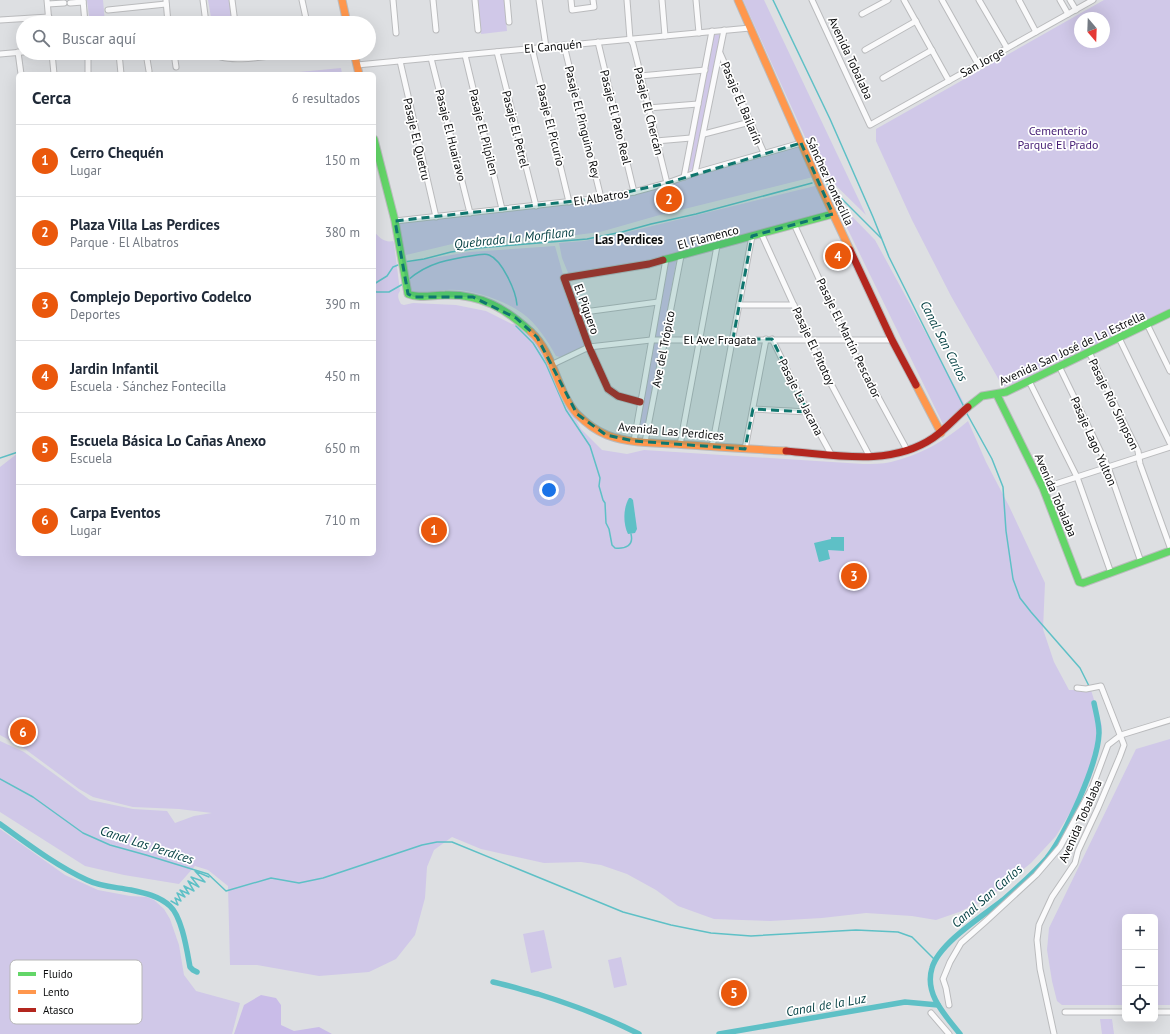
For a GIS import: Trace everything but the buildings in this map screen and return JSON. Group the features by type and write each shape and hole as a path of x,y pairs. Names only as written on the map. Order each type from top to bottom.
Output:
{"street":[{"path":"203,0 205,16"},
{"path":"232,0 234,16"},
{"path":"302,0 305,16"},
{"path":"342,0 345,16"},
{"path":"393,0 396,33"},
{"path":"433,0 436,30"},
{"path":"475,0 478,30"},
{"path":"507,0 509,22"},
{"path":"540,0 546,47"},
{"path":"571,0 572,10 594,7 593,0"},
{"name":"Pasaje El Chercán","path":"627,0 630,39 633,44 666,183"},
{"path":"662,0 665,36"},
{"path":"696,0 699,32"},
{"name":"Sánchez Fontecilla","path":"738,0 833,214 892,340 941,433"},
{"name":"Avenida Tobalaba","path":"812,0 870,125"},
{"path":"862,14 888,0"},
{"path":"904,0 949,80"},
{"path":"942,0 978,64"},
{"path":"979,0 1007,48"},
{"path":"1019,0 1036,32"},
{"path":"1060,0 1068,14"},
{"path":"1070,0 1076,10"},
{"name":"San Jorge","path":"870,125 1093,0"},
{"path":"70,3 83,1 84,16"},
{"path":"49,16 48,2 64,3"},
{"path":"108,10 166,2 167,16"},
{"path":"0,20 16,19"},
{"path":"865,50 916,21"},
{"name":"El Canquén","path":"357,65 750,28"},
{"path":"696,173 724,30"},
{"path":"684,177 712,31"},
{"name":"Pasaje El Pato Real","path":"598,42 634,192"},
{"name":"Pasaje El Pinguino Rey","path":"564,45 601,198"},
{"name":"Pasaje El Picurio","path":"532,48 569,202"},
{"path":"883,78 932,50"},
{"path":"0,54 16,52"},
{"name":"Pasaje El Petrel","path":"497,52 536,206"},
{"name":"Pasaje El Bailarín","path":"720,52 764,154"},
{"name":"Pasaje El Pilpilen","path":"465,55 502,209"},
{"name":"Pasaje El Huairavo","path":"431,58 470,213"},
{"path":"21,60 21,72"},
{"path":"53,60 54,72"},
{"path":"88,60 88,72"},
{"path":"120,60 121,72"},
{"path":"147,60 149,71"},
{"path":"175,60 176,67"},
{"path":"356,60 358,72"},
{"name":"Pasaje El Quetru","path":"400,61 436,216"},
{"path":"640,76 704,70"},
{"path":"648,108 698,104"},
{"path":"704,134 750,122"},
{"path":"656,141 691,138"},
{"name":"El Albatros","path":"395,221 569,202 634,192 801,143"},
{"name":"Avenida Las Perdices","path":"376,147 395,221 406,290 412,296 446,294 473,297 497,306 516,318 537,337 569,402 582,419 606,435 634,441 680,445 870,457 886,456 924,443 941,433 962,412"},
{"name":"El Flamenco","path":"564,278 634,267 681,256 833,214"},
{"name":"Pasaje El Martín Pescador","path":"794,224 848,340 906,450"},
{"name":"Pasaje El Pitotoy","path":"761,234 822,367 870,457"},
{"path":"712,447 752,236"},
{"path":"680,445 717,246"},
{"name":"Ave del Trópico","path":"645,442 681,256"},
{"name":"Ave del Trópico","path":"634,441 666,259"},
{"name":"El Piquero","path":"564,278 589,347 608,389 618,396 640,402"},
{"path":"577,313 658,302"},
{"path":"739,305 794,304"},
{"name":"Avenida San José de La Estrella","path":"962,412 979,398 987,395 997,395 1029,381 1170,313"},
{"path":"1148,324 1170,371"},
{"path":"1119,338 1170,443"},
{"name":"El Ave Fragata","path":"551,365 589,347 664,339 892,340"},
{"path":"745,449 769,340"},
{"name":"Pasaje La Jacana","path":"769,340 831,454"},
{"name":"Pasaje Río Simpson","path":"1089,352 1137,449 1140,464 1170,547"},
{"name":"Pasaje Lago Yulton","path":"1059,366 1108,467 1141,562"},
{"path":"1029,381 1077,477 1111,573 1170,551"},
{"name":"Avenida Tobalaba","path":"997,395 1043,488 1077,579 1081,583 1111,573"},
{"path":"753,409 808,412"},
{"path":"1043,488 1170,447"},
{"name":"Avenida Tobalaba","path":"1054,1034 1040,969 1037,940 1039,925 1052,897 1075,863 1078,851 1124,744 1101,686 1086,689 1077,688"},
{"path":"949,1004 943,979 950,962 961,943 1036,875 1060,847 1092,788 1108,745 1121,735 1170,720"},
{"path":"1065,1012 1122,1012"},
{"path":"1158,1012 1170,1012"},
{"path":"931,1013 949,1034"}],"highlighted area":[{"path":"801,143 833,214 752,236 733,339 772,339 808,412 753,409 745,449 634,441 606,435 577,414 537,337 516,318 473,297 414,297 408,294 395,221 601,198 667,183"}],"green space":[{"path":"87,0 103,0 104,16 89,16"},
{"path":"208,0 231,0 232,16 211,16"},
{"path":"478,0 504,0 507,31 481,34"},
{"path":"743,0 764,0 866,215 820,170"},
{"name":"Cementerio Parque El Prado","path":"1104,0 1170,0 1170,309 1030,377 1003,387 951,296 912,220 876,141 876,129 1074,17 1074,48 1110,48 1110,12 1083,12"},
{"path":"720,34 695,168 688,171 714,35"},
{"path":"341,68 342,72 299,72"},
{"path":"799,145 813,177 656,216 600,232 576,235 469,240 406,255 398,223 593,202 626,196"},
{"path":"817,186 830,212 638,263 569,275 562,258 559,243 584,241 612,236"},
{"path":"831,195 875,240 965,405 943,424"},
{"path":"376,233 382,239 393,241 394,243 400,291 398,297 401,304 404,305 413,303 456,305 486,311 512,324 522,323 536,340 581,429 602,450 627,454 644,450 881,464 902,459 922,451 941,441 968,421 986,462 1009,506 1045,583 1043,629 1054,662 1069,690 1091,690 1102,726 1099,750 1091,778 1056,836 1031,863 987,899 959,912 936,920 912,916 866,913 822,918 770,921 714,919 678,906 656,890 627,874 601,865 581,862 544,863 481,849 452,837 434,850 427,867 425,898 415,935 396,959 369,972 319,976 257,965 230,965 228,886 208,870 195,866 179,884 124,875 85,866 0,812 0,741 24,752 90,800 133,809 167,811 175,823 194,816 212,813 179,809 133,807 93,797 79,789 25,749 0,735 0,467 16,455 16,556 376,556"},
{"path":"555,246 564,278 586,341 583,347 560,357 556,356 545,338 532,322 515,308 496,299 476,293 456,290 423,293 410,292 404,263 469,252"},
{"path":"677,257 645,434 636,433 667,260"},
{"path":"1170,739 1170,1005 1158,1005 1158,914 1122,914 1122,1005 1062,1005 1057,1001 1052,981 1047,950 1049,928 1136,749"},
{"path":"0,829 65,875 98,890 130,896 147,897 154,900 164,909 170,919 179,945 184,975 196,991 240,1003 232,1034 0,1034"},
{"path":"544,930 552,968 531,973 523,934"},
{"path":"621,957 627,985 614,988 608,960"},
{"path":"1100,1019 1112,1019 1114,1034 1102,1034"}],"shaded area":[{"path":"261,995 276,998 281,1005 281,1025 294,1031 319,1027 332,1034 234,1034 244,1005"}],"water":[{"path":"629,498 633,500 637,529 635,533 628,534 624,516"},
{"path":"831,537 844,537 844,551 828,550 830,559 819,562 814,543 831,539"}],"waterway":[{"name":"Canal San Carlos","path":"773,0 830,119 889,257 964,407"},
{"name":"Quebrada La Morfilana","path":"824,181 881,238"},
{"name":"Quebrada La Morfilana","path":"404,262 478,248 587,239 696,214 812,183"},
{"path":"408,280 423,269 440,262 467,256 488,254 499,263 508,277 517,305"},
{"name":"Quebrada La Morfilana","path":"376,283 387,276 393,267 398,265"},
{"path":"376,292 389,292 403,284"},
{"path":"516,326 533,343 546,364 566,410 590,446 600,478 599,486 605,503 606,523 609,529 612,545 615,548 628,546 632,538 631,534"},
{"name":"Canal San Carlos","path":"966,412 992,459 1003,487 1006,531 1013,579 1020,598 1080,668 1089,686"},
{"name":"Quebrada La Morfilana","path":"0,458 16,453"},
{"name":"Canal San Carlos","path":"960,1034 942,1012 933,995 930,978 932,968 943,949 952,940 1020,885 1042,864 1055,847 1072,816 1093,762 1099,733 1094,703"},
{"name":"Canal Las Perdices","path":"0,779 33,797 83,833 110,845 208,874 226,891 271,878 299,883 323,878 422,845 437,842 452,842 623,912 671,925 711,933 751,936 856,930 898,932 912,937 935,960"},
{"path":"0,824 31,847 87,880 157,897 170,906 178,918 181,926 190,967 197,972"},
{"name":"Canal Las Perdices","path":"171,901 178,905 175,898 181,901 177,893 185,897 180,890 189,894 184,886 194,891 188,881 199,887 191,877 205,882 195,871 209,877"},
{"name":"Canal de la Luz","path":"493,982 538,994 577,1007 639,1034"},
{"name":"Canal de la Luz","path":"719,1034 905,1002 938,1005"}],"traffic: fast":[{"path":"376,147 395,221 408,294 421,297 458,295 481,300 502,309 531,332"},
{"path":"663,260 833,214"},
{"path":"968,407 982,396 1006,392 1170,313"},
{"path":"997,395 1043,488 1079,582 1083,583 1170,551"}],"traffic: slow":[{"path":"342,0 345,16"},
{"path":"738,0 820,186 850,250"},
{"path":"356,60 359,72"},
{"path":"531,332 545,351 570,405 577,414 595,429 607,435 624,440 641,442 786,451"},
{"path":"916,385 941,433"}],"traffic: jam":[{"path":"850,250 892,340 916,385"},
{"path":"640,402 618,396 608,389 589,347 564,278 649,264 663,260"},
{"path":"786,451 862,457 899,453 916,447 933,438 968,407"}],"place":[{"name":"Plaza Villa Las Perdices","path":"669,199"},
{"name":"Jardin Infantil","path":"838,256"},
{"name":"Cerro Chequén","path":"434,530"},
{"name":"Complejo Deportivo Codelco","path":"854,576"},
{"name":"Carpa Eventos","path":"23,732"},
{"name":"Escuela Básica Lo Cañas Anexo","path":"734,993"}],"district":[{"name":"Las Perdices","path":"629,239"}]}
